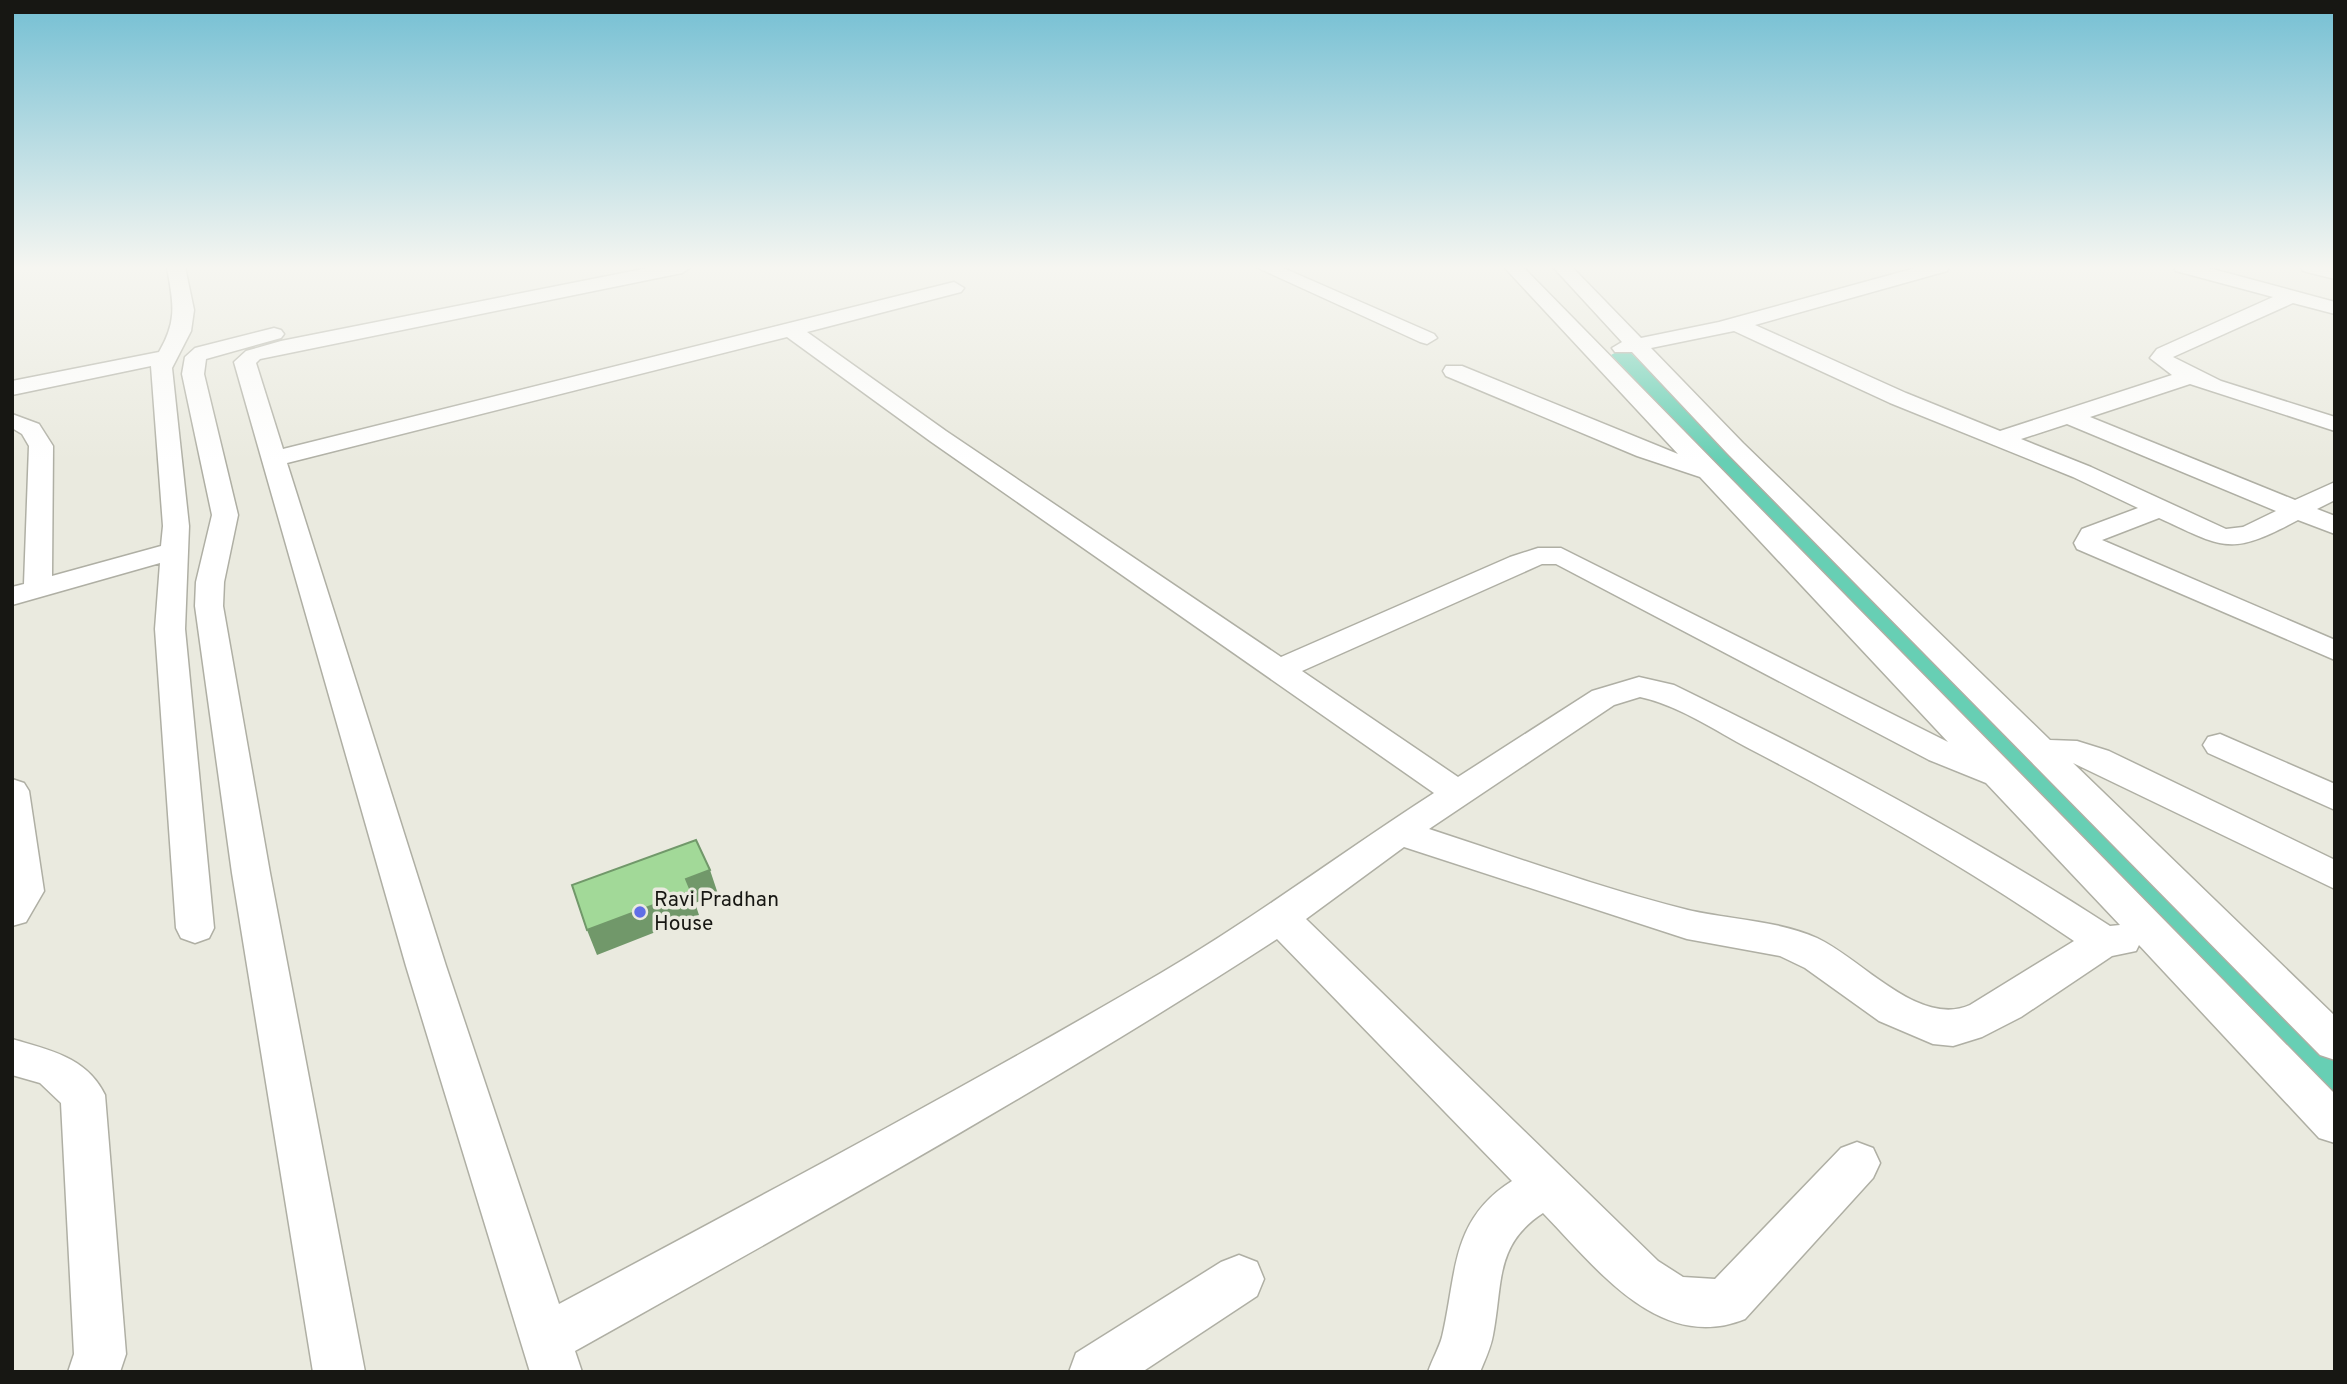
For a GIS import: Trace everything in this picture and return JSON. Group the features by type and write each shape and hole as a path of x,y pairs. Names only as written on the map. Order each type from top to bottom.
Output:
{"street":[{"path":"181,332 161,368 176,526 170,629 195,928"},
{"path":"287,332 229,343 202,352 193,365 205,435 225,514 225,531 207,586 209,606 251,873 339,1372"},
{"path":"367,332 253,355 245,362 426,966 551,1356 918,1134 1176,984 1280,918 1399,832 1603,698 1639,687 1663,692 1833,780 2000,872 2104,942"},
{"path":"274,459 785,332"},
{"path":"793,332 938,436 1458,793"},
{"path":"1412,332 1427,338"},
{"path":"1595,332 1735,448 2335,1042"},
{"path":"1606,332 1713,479"},
{"path":"1619,350 1702,332"},
{"path":"1753,332 1887,393 2082,472 2210,533 2229,538 2249,535 2335,490"},
{"path":"2212,332 2164,353 2161,358 2164,363 2192,376 2335,425"},
{"path":"12,388 166,357"},
{"path":"1454,371 1646,451 1700,468 1713,479 2335,1124"},
{"path":"1998,439 2192,376"},
{"path":"2068,416 2335,526"},
{"path":"12,421 25,423 34,430 41,446 25,593 174,551"},
{"path":"2158,509 2091,535 2087,543 2335,651"},
{"path":"1278,670 1520,563 1550,555 1576,563 1941,752 1980,765 2015,790"},
{"path":"2220,745 2335,798"},
{"path":"2041,750 2077,752 2097,759 2335,876"},
{"path":"12,791 25,891 12,912"},
{"path":"1399,832 1586,895 1668,919 1739,936 1789,943 1822,959 1907,1016 1952,1029 1981,1020 2104,942 2155,937"},
{"path":"1280,918 1640,1278 1670,1297 1698,1306 1727,1302 1857,1163"},
{"path":"12,1057 54,1069 83,1095 100,1354 94,1372"},
{"path":"1454,1372 1467,1338 1480,1254 1493,1228 1510,1208 1547,1184"},
{"path":"1095,1372 1239,1279"}],"building":[{"path":"696,840 710,870 686,879 691,891 587,930 572,885"}],"waterway":[{"path":"1622,355 2335,1073"}],"place":[{"name":"Ravi Pradhan House","path":"640,912"}]}
